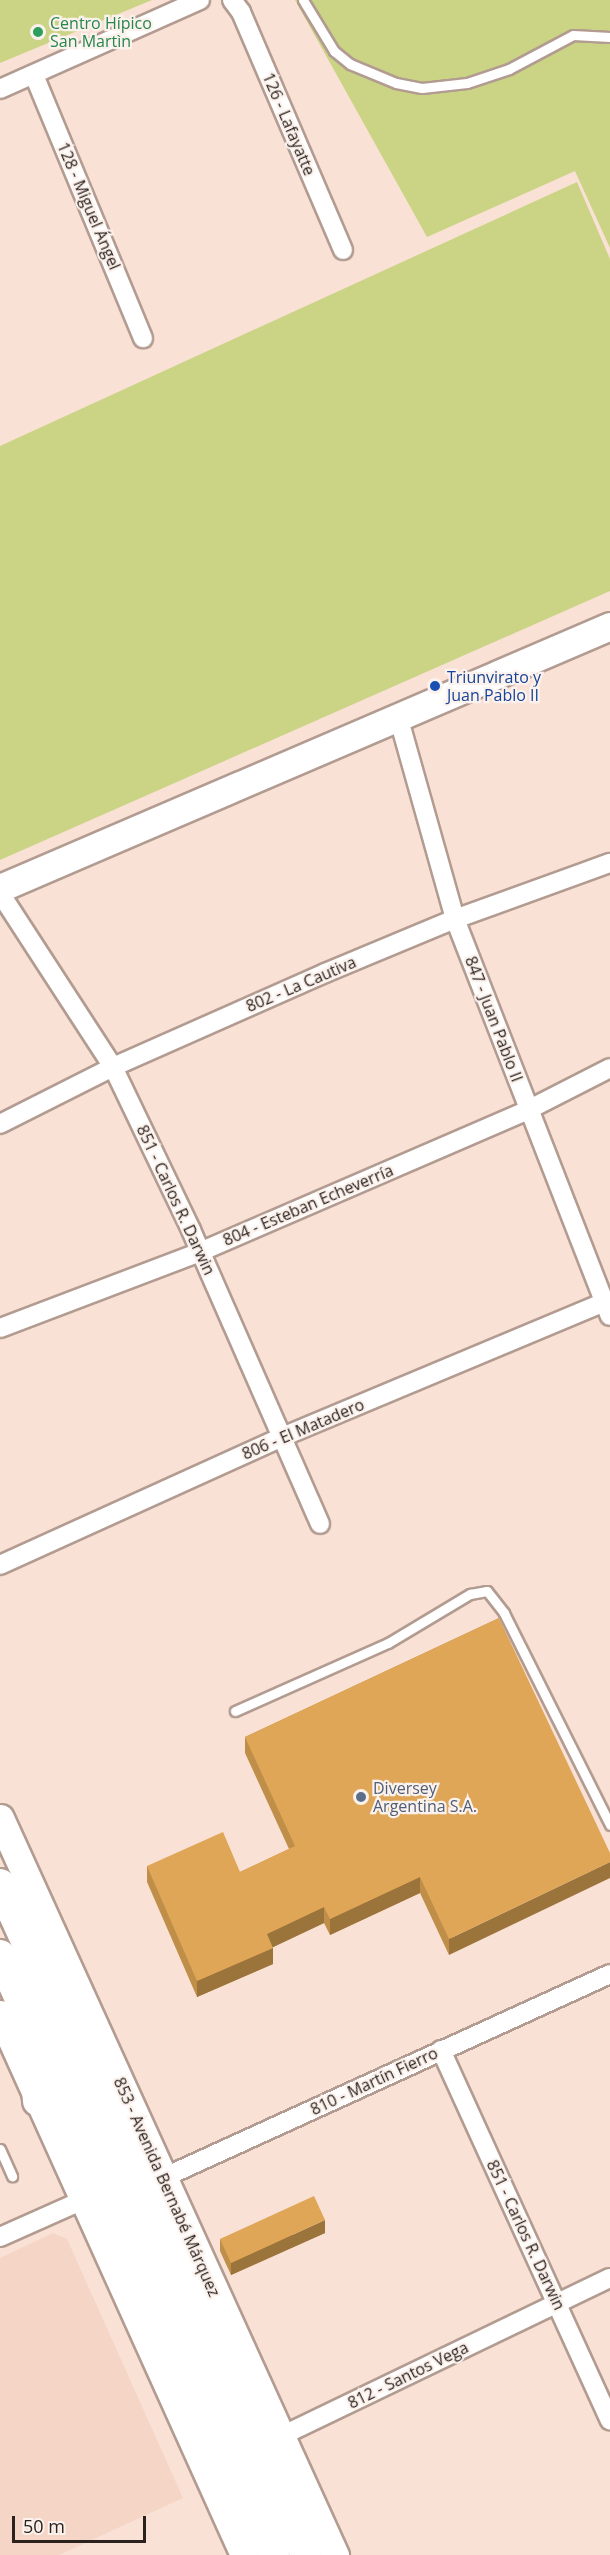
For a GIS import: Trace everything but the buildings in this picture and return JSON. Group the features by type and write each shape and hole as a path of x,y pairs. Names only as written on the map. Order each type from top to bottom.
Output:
{"main road":[{"name":"853 - Avenida Bernabé Márquez","path":"0,1884 151,2184 269,2443 306,2555"},
{"path":"0,1955 33,2027 218,2468 274,2555"},
{"path":"33,2027 38,2101"}],"street":[{"path":"0,89 200,0"},
{"name":"126 - Lafayatte","path":"232,0 241,12 343,250"},
{"name":"128 - Miguel Ángel","path":"34,75 143,338"},
{"path":"0,888 610,626"},
{"name":"847 - Juan Pablo II","path":"398,716 456,919 528,1110 608,1306"},
{"name":"802 - La Cautiva","path":"0,1124 113,1067 456,919 610,864"},
{"name":"851 - Carlos R. Darwin","path":"0,893 113,1067 200,1252 320,1524"},
{"name":"804 - Esteban Echeverría","path":"0,1328 200,1252 528,1110 610,1068"},
{"name":"806 - El Matadero","path":"0,1565 282,1437 608,1306"},
{"name":"853 - Avenida Bernabé Márquez","path":"0,1818 151,2184"},
{"name":"810 - Martín Fierro","path":"151,2184 610,1974"},
{"path":"0,2014 83,2200 218,2468 242,2554"},
{"name":"851 - Carlos R. Darwin","path":"441,2050 610,2420"},
{"path":"0,2237 83,2200"},
{"name":"812 - Santos Vega","path":"218,2468 610,2278"},
{"name":"853 - Avenida Bernabé Márquez","path":"269,2443 335,2555"}],"lane":[{"path":"303,0 334,51 350,64 396,83 422,88 467,83 509,69 573,35 610,38"},
{"path":"235,1711 388,1643 470,1594 488,1592 504,1613 610,1825"},
{"path":"0,2149 12,2176"}],"shaded area":[{"path":"53,2233 67,2239 183,2498 59,2555 0,2555 0,2258"}],"green space":[{"name":"Centro Hípico San Martìn","path":"0,0 152,0 0,63"},
{"path":"295,0 610,0 610,248 575,171 427,237"},
{"path":"577,182 610,259 610,591 0,860 0,446"}],"place":[{"name":"Centro Hípico San Martìn","path":"38,32"},
{"name":"Triunvirato y Juan Pablo II","path":"435,686"},
{"name":"Diversey Argentina S.A.","path":"361,1797"}]}
